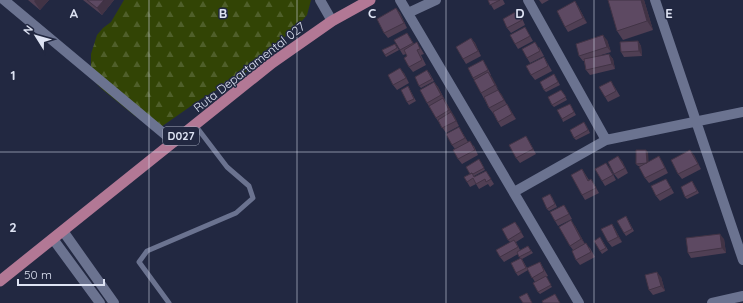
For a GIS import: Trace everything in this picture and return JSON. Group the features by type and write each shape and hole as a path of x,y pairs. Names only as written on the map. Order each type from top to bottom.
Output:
{"main road":[{"name":"Ruta Departamental 027","path":"0,281 272,63 332,21 370,0"}],"street":[{"path":"4,0 174,142"},
{"path":"320,0 332,21"},
{"path":"400,0 579,303"},
{"path":"408,13 436,0"},
{"path":"528,0 606,140"},
{"path":"655,0 743,260"},
{"path":"514,192 606,140 743,112"},
{"path":"63,231 114,303"},
{"path":"53,239 100,303"},
{"path":"712,303 743,296"}],"lane":[{"path":"169,303 139,262 147,251 236,213 253,198 249,186 227,167 195,125"}],"green space":[{"path":"124,0 311,0 307,15 301,22 244,74 201,99 161,127 135,116 103,90 91,75 91,54 97,35 111,22"}],"building":[{"path":"87,0 104,0 97,8"},
{"path":"488,0 500,0 490,5"},
{"path":"608,0 641,0 647,21 617,31"},
{"path":"575,1 583,18 565,27 557,11"},
{"path":"396,8 404,23 384,33 377,19"},
{"path":"517,11 522,20 507,28 503,19"},
{"path":"525,27 530,36 515,44 510,35"},
{"path":"407,33 413,43 400,50 394,40"},
{"path":"603,35 607,47 579,56 576,44"},
{"path":"471,38 478,51 463,59 456,47"},
{"path":"638,41 639,51 621,52 620,42"},
{"path":"417,42 420,49 417,50 422,60 409,67 404,58 407,56 404,50"},
{"path":"535,42 540,51 527,58 522,49"},
{"path":"395,44 397,48 385,55 382,50"},
{"path":"609,54 612,64 586,70 584,59"},
{"path":"544,57 548,66 531,75 526,66"},
{"path":"483,60 488,70 473,78 468,68"},
{"path":"400,68 406,78 393,85 388,75"},
{"path":"427,70 432,79 419,86 415,77"},
{"path":"488,72 495,85 481,93 474,80"},
{"path":"554,74 558,82 544,90 540,82"},
{"path":"611,81 616,91 605,97 599,87"},
{"path":"434,82 441,95 427,103 420,90"},
{"path":"408,86 414,99 407,102 401,90"},
{"path":"498,90 504,100 489,108 484,97"},
{"path":"561,90 566,97 552,105 548,97"},
{"path":"443,98 449,110 436,118 429,106"},
{"path":"507,104 512,114 498,122 493,112"},
{"path":"570,104 574,112 562,119 557,110"},
{"path":"451,112 456,121 442,128 438,120"},
{"path":"584,122 588,130 574,138 570,130"},
{"path":"459,127 465,138 452,145 446,134"},
{"path":"526,136 533,149 516,158 509,145"},
{"path":"470,141 475,150 458,159 453,150"},
{"path":"636,150 646,150 647,163 636,164"},
{"path":"690,150 698,164 678,174 671,160"},
{"path":"618,156 625,168 614,174 608,162"},
{"path":"659,156 665,168 645,178 639,167"},
{"path":"479,159 484,168 470,174 466,167"},
{"path":"606,163 613,175 602,181 595,169"},
{"path":"582,169 588,181 591,179 596,188 582,195 571,175"},
{"path":"486,171 491,179 486,182 485,179 476,184 473,178 467,182 464,177 472,173 474,177"},
{"path":"666,179 671,188 656,196 651,186"},
{"path":"692,181 697,191 685,197 681,187"},
{"path":"550,194 555,204 547,209 542,198"},
{"path":"564,205 569,214 555,221 550,212"},
{"path":"626,216 632,229 624,233 617,221"},
{"path":"571,220 581,239 570,246 559,227"},
{"path":"515,222 521,232 508,240 502,229"},
{"path":"612,224 618,237 608,242 601,229"},
{"path":"720,234 722,248 688,253 686,238"},
{"path":"600,237 606,248 600,251 594,241"},
{"path":"514,240 518,247 500,257 496,250"},
{"path":"586,243 591,252 576,260 572,251"},
{"path":"528,246 531,251 519,257 517,252"},
{"path":"521,258 526,268 516,273 511,263"},
{"path":"540,262 544,271 532,278 527,268"},
{"path":"657,272 661,286 649,290 645,275"},
{"path":"546,276 551,285 538,292 533,283"},
{"path":"527,293 532,303 523,303 519,297"},
{"path":"555,294 560,303 543,303 542,301"}]}
